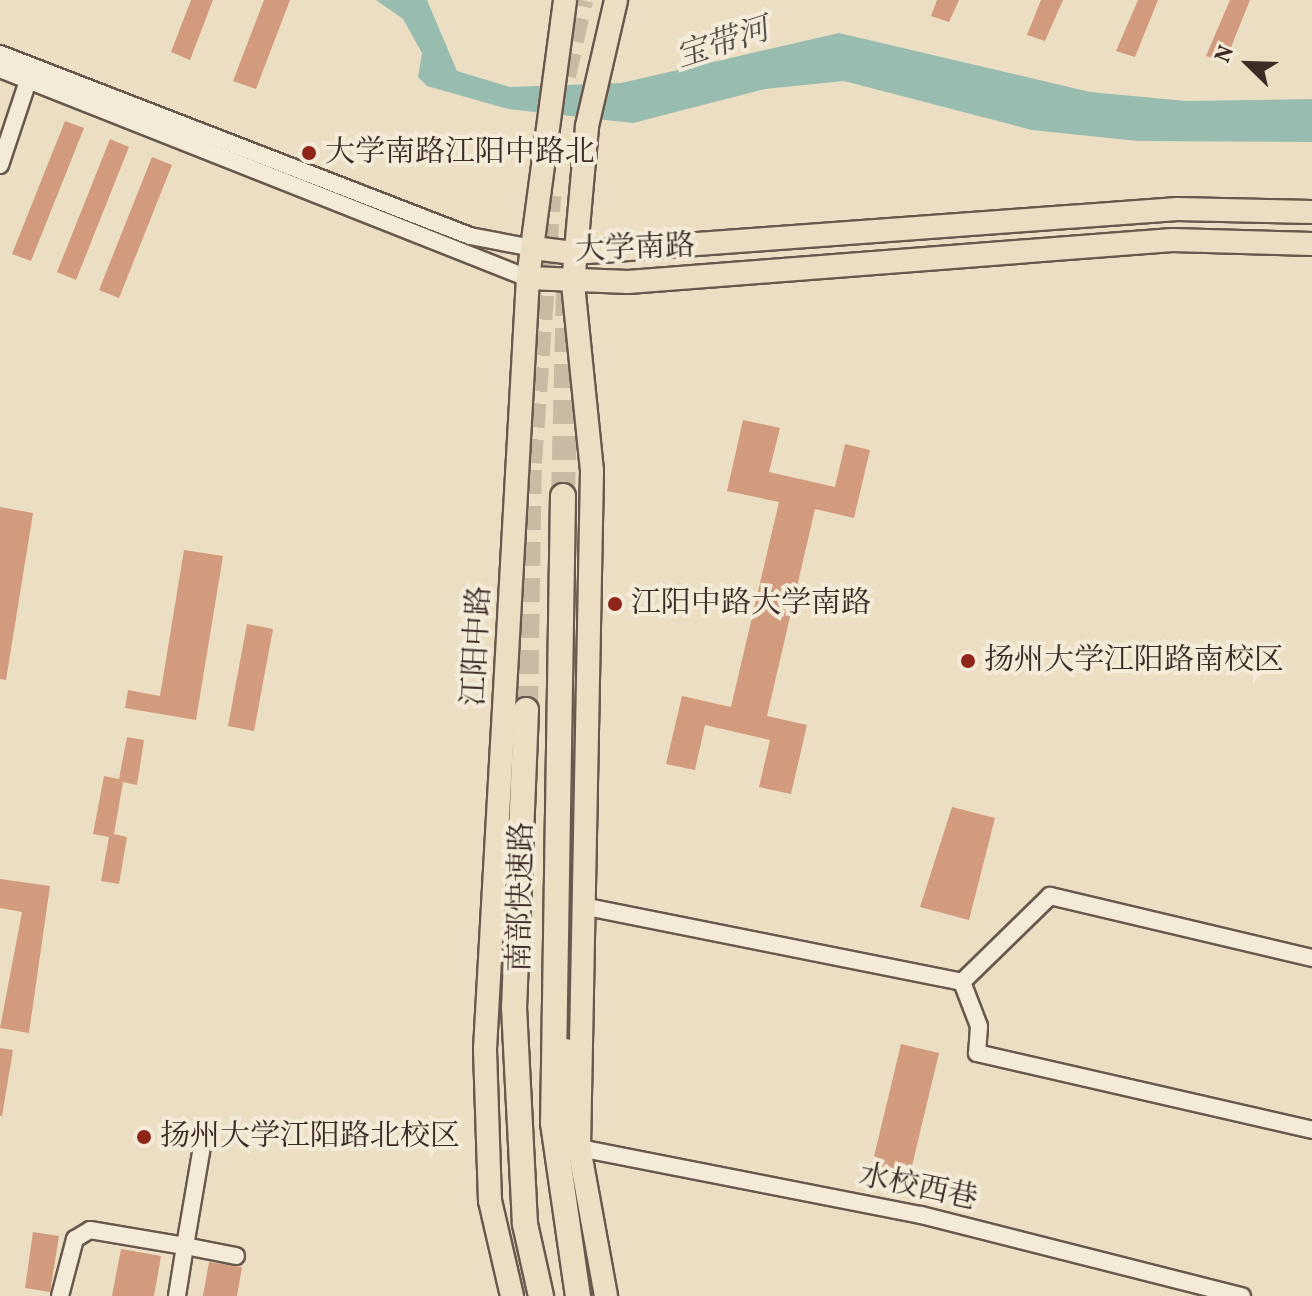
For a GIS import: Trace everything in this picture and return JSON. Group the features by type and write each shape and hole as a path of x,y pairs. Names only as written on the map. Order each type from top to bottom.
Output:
{"highway":[{"name":"南部快速路","path":"563,496 553,1123 578,1296"},
{"name":"南部快速路","path":"526,710 514,1007 525,1224 541,1296"},
{"path":"557,743 565,807 564,1046 579,1148"},
{"path":"514,1007 506,1079 523,1296"}],"main road":[{"name":"江阳中路","path":"512,1296 490,1201 485,1049 528,278 558,73 565,0"},
{"path":"606,1296 579,1148 587,907 592,471 573,284 587,126 612,7"},
{"name":"大学南路","path":"533,248 574,253 1177,209 1312,212"},
{"name":"大学南路","path":"528,278 573,284 1172,240 1312,244"}],"street":[{"name":"大学南路","path":"0,54 31,72 528,278"},
{"name":"大学南路","path":"0,69 31,72 470,236 533,248"},
{"path":"0,165 31,72"},
{"path":"962,982 1050,896 1312,958"},
{"path":"587,907 962,982"},
{"path":"962,982 979,1026 977,1053 1312,1130"},
{"path":"177,1296 205,1129"},
{"name":"水校西巷","path":"579,1148 921,1215 1242,1296"},
{"path":"60,1296 75,1239 90,1230 236,1256"}],"water":[{"path":"376,0 427,0 457,71 510,87 621,83 839,33 1090,92 1186,101 1312,99 1312,142 1138,141 1032,130 844,81 765,89 633,123 508,109 427,86 418,77 422,53 403,19"}],"building":[{"path":"191,0 213,0 190,60 171,52"},
{"path":"264,0 290,0 256,89 233,81"},
{"path":"937,0 959,0 949,22 931,16"},
{"path":"1041,0 1063,0 1045,41 1027,35"},
{"path":"1138,0 1158,0 1135,57 1116,51"},
{"path":"1230,0 1250,0 1225,62 1206,56"},
{"path":"65,121 84,128 31,261 12,254"},
{"path":"110,139 129,147 76,280 57,272"},
{"path":"152,157 172,165 119,298 99,290"},
{"path":"743,420 780,428 769,472 835,487 845,444 870,450 854,518 815,509 767,716 807,725 791,794 759,787 770,740 705,725 695,770 666,764 682,696 731,707 779,502 727,491"},
{"path":"0,507 33,513 6,680 0,679"},
{"path":"184,550 223,556 196,720 125,708 128,690 160,696"},
{"path":"247,624 273,629 254,731 228,726"},
{"path":"127,737 144,740 137,785 123,782 114,834 127,837 119,884 101,881 109,837 93,834 104,776 119,779"},
{"path":"952,807 995,818 969,920 920,907"},
{"path":"0,879 50,886 29,1033 0,1028 22,912 0,908"},
{"path":"901,1044 939,1053 910,1174 872,1165"},
{"path":"0,1048 13,1050 2,1116 0,1116"},
{"path":"33,1232 59,1236 50,1292 25,1288"},
{"path":"121,1249 161,1256 154,1296 112,1296"},
{"path":"209,1262 242,1267 237,1296 203,1296"}],"tunnel":[{"path":"564,76 581,0"},
{"path":"526,710 530,463 549,196"},
{"path":"563,496 568,291"}],"place":[{"name":"大学南路江阳中路北","path":"309,153"},
{"name":"江阳中路大学南路","path":"615,604"},
{"name":"扬州大学江阳路南校区","path":"968,661"},
{"name":"扬州大学江阳路北校区","path":"144,1137"}],"water label":[{"name":"宝带河","path":"723,45"}]}
